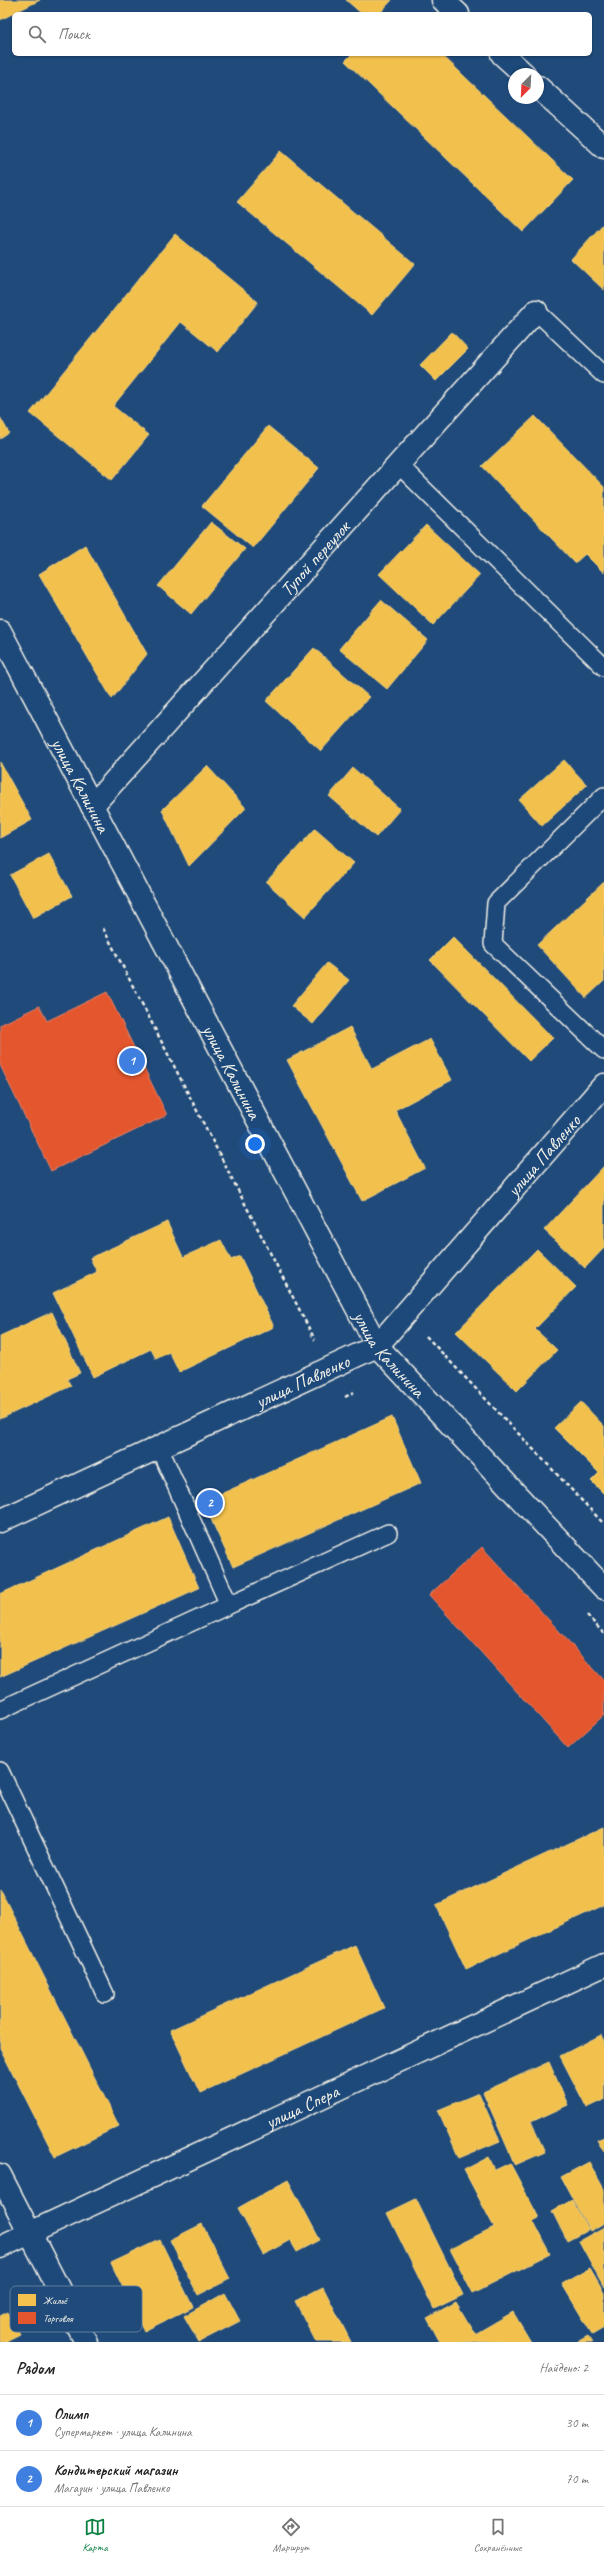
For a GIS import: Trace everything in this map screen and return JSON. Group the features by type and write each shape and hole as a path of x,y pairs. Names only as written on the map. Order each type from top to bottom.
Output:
{"street":[{"path":"443,0 456,12"},
{"path":"504,56 517,68"},
{"path":"544,92 604,147"},
{"name":"Тупой переулок","path":"92,806 536,311"},
{"name":"улица Калинина","path":"0,631 377,1346 604,1588"},
{"name":"улица Павленко","path":"0,1521 377,1346 604,1085"},
{"name":"улица Спера","path":"0,2247 604,1965"},
{"path":"0,2175 32,2232 59,2286"},
{"path":"81,2332 86,2342"}],"lane":[{"path":"536,311 604,375"},
{"path":"398,464 604,667"},
{"path":"604,796 496,903 493,944 604,1050"},
{"path":"159,1447 229,1605"},
{"path":"0,1710 388,1533"},
{"path":"0,1770 105,1994"}],"path":[{"path":"103,928 314,1340"},
{"path":"405,1314 604,1524"}],"building: Жильё":[{"path":"0,0 40,0 16,12 12,12 12,14 0,20"},
{"path":"346,0 392,0 381,12 360,12"},
{"path":"350,56 443,56 573,180 523,232 345,61"},
{"path":"281,151 415,264 372,315 237,202"},
{"path":"604,223 604,290 571,259"},
{"path":"175,234 258,302 218,352 181,322 113,406 149,435 112,480 30,413"},
{"path":"452,332 468,349 436,381 420,365"},
{"path":"535,416 604,487 604,573 585,554 575,563 482,466"},
{"path":"0,417 9,433 0,439"},
{"path":"268,426 319,468 253,548 202,506"},
{"path":"211,522 245,549 191,614 158,586"},
{"path":"426,525 480,575 433,625 379,574"},
{"path":"85,545 147,654 112,699 39,574"},
{"path":"381,600 428,640 387,689 339,649"},
{"path":"314,648 369,697 321,751 266,701"},
{"path":"564,760 587,785 542,826 519,800"},
{"path":"0,762 32,820 0,838"},
{"path":"207,766 246,808 189,866 162,810"},
{"path":"353,768 400,809 376,837 329,796"},
{"path":"315,829 354,863 305,917 266,882"},
{"path":"49,854 72,896 33,918 10,875"},
{"path":"604,882 604,981 586,998 537,945"},
{"path":"453,937 553,1038 529,1061 430,960"},
{"path":"327,963 349,980 313,1024 291,1006"},
{"path":"350,1027 372,1069 430,1039 452,1080 395,1110 425,1168 362,1201 287,1060"},
{"path":"604,1166 604,1248 585,1268 544,1230"},
{"path":"167,1222 183,1257 221,1240 231,1260 240,1256 274,1327 179,1372 169,1352 156,1359 151,1349 93,1377 53,1293 97,1272 90,1258"},
{"path":"537,1249 576,1287 535,1329 557,1350 517,1391 456,1332"},
{"path":"52,1312 80,1373 67,1379 71,1386 0,1419 0,1336"},
{"path":"581,1402 604,1426 604,1494 591,1481 599,1473 554,1428"},
{"path":"392,1417 421,1483 233,1567 203,1502"},
{"path":"168,1517 199,1588 0,1677 0,1594"},
{"path":"604,1827 604,1905 466,1969 436,1905"},
{"path":"0,1889 119,2126 55,2157 0,2048"},
{"path":"355,1945 384,2008 200,2093 170,2030"},
{"path":"601,2035 604,2041 604,2100 587,2108 560,2056"},
{"path":"549,2062 568,2105 531,2122 545,2152 515,2165 483,2092"},
{"path":"479,2093 500,2141 459,2158 438,2110"},
{"path":"604,2137 604,2152 597,2140"},
{"path":"489,2157 495,2170 510,2163 539,2218 533,2221 550,2254 473,2293 450,2249 494,2227 464,2170"},
{"path":"589,2162 604,2189 604,2223 590,2231 561,2177"},
{"path":"288,2180 320,2240 297,2252 290,2240 263,2255 238,2208"},
{"path":"416,2199 463,2295 434,2309 387,2213"},
{"path":"572,2200 588,2230 567,2241 552,2211"},
{"path":"202,2224 230,2279 198,2295 170,2240"},
{"path":"604,2227 604,2287 579,2241"},
{"path":"160,2240 193,2307 144,2331 142,2327 142,2286 122,2286 111,2263"},
{"path":"590,2268 604,2292 604,2327 592,2334 562,2284"},
{"path":"323,2287 351,2342 316,2342 295,2301"},
{"path":"225,2293 240,2321 199,2342 184,2316"},
{"path":"456,2302 475,2334 513,2312 531,2342 440,2342 427,2318"},
{"path":"8,2312 10,2316 10,2332 18,2332 20,2335 6,2342 0,2342 0,2316"},
{"path":"588,2336 592,2342 577,2342"}],"building: Торговля":[{"path":"107,992 167,1115 51,1171 0,1065 0,1025 39,1006 47,1021"},
{"path":"482,1547 604,1680 604,1715 568,1748 429,1595"}],"place":[{"name":"Олимп","path":"132,1061"},
{"name":"Кондитерский магазин","path":"210,1503"}]}
